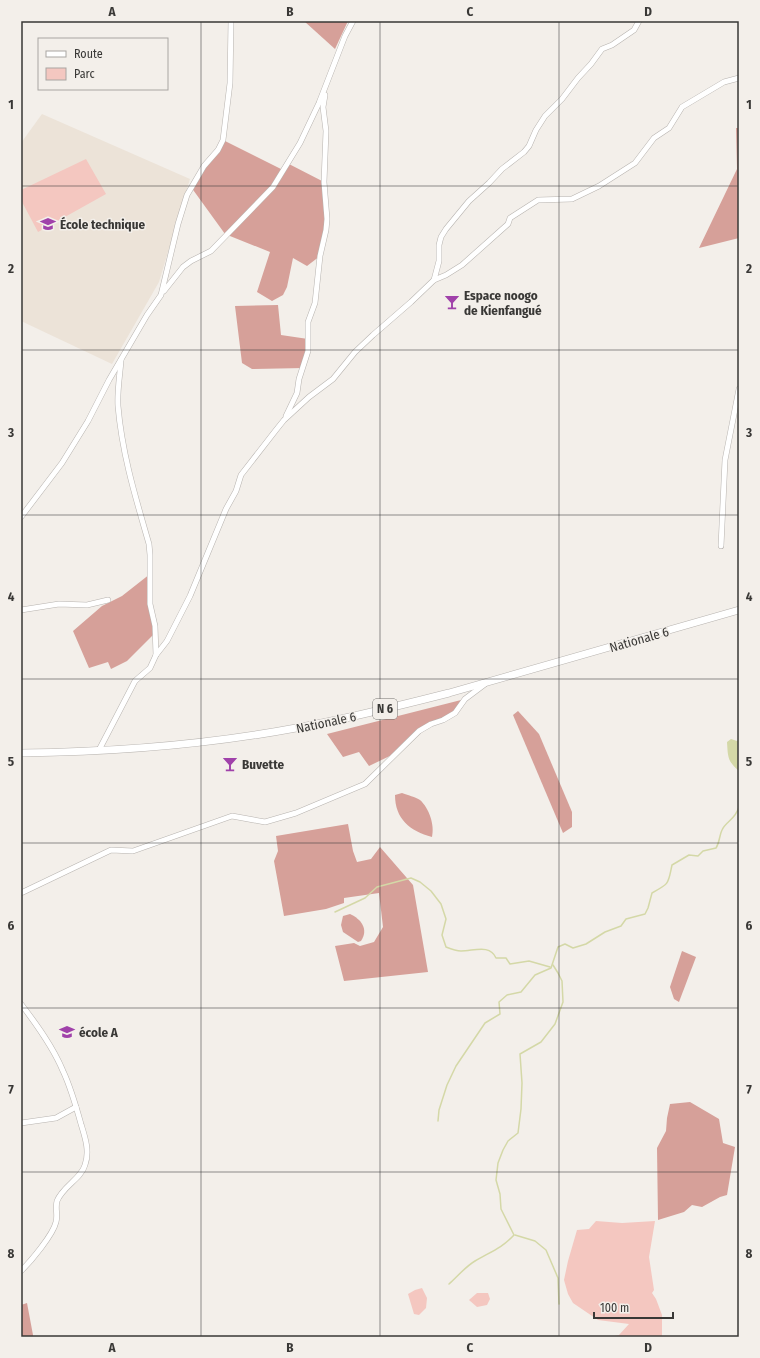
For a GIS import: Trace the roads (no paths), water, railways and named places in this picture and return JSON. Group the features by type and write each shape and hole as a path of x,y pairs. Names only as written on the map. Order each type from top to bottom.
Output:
{"main road":[{"name":"Nationale 6","path":"21,753 163,746 296,728 408,704 739,610"}],"street":[{"path":"161,295 178,224 187,195 204,166 218,150 223,140 230,83 231,21"},
{"path":"21,517 62,463 88,420 146,315 170,282 183,267 191,261 211,251 273,187 300,142 326,87 345,36 353,21"},
{"path":"434,280 439,261 439,245 441,237 446,229 469,201 502,169 524,152 529,146 536,130 545,116 562,99 591,64 602,48 612,44 634,30 639,21"},
{"path":"99,750 135,682 150,668 156,655 167,641 190,596 226,509 236,491 241,475 284,420 309,397 332,379 360,348 434,280 446,275 462,265 508,224 510,218 538,200 572,199 599,186 635,163 654,138 669,128 682,107 724,82 739,78"},
{"path":"284,420 297,393 299,379 308,350 308,322 315,303 320,256 326,230 327,219 324,182 326,132 323,107 326,87"},
{"path":"121,359 118,405 128,469 149,544 150,604 155,626 156,655"},
{"path":"721,546 725,460 739,389"},
{"path":"21,610 60,604 87,605 108,600"},
{"path":"21,893 111,850 134,851 232,816 265,822 296,813 365,784 419,731 431,724 444,720 455,713 465,699 489,682"},
{"path":"21,1004 50,1046 63,1071 76,1107 88,1150 86,1165 81,1174 64,1189 58,1200 56,1206 57,1220 55,1226 43,1244 21,1271"},
{"path":"21,1123 56,1118 76,1107"}],"waterway":[{"path":"438,1121 439,1110 447,1085 456,1066 485,1023 500,1014 499,1002 507,995 521,992 535,975 551,968 558,947 565,944 573,948 586,944 605,932 621,926 626,919 645,914 652,893 665,885 669,880 672,865 689,855 698,856 703,851 716,848 722,830 733,818 739,807"},
{"path":"335,912 365,898 377,887 411,878 420,882 431,891 441,904 446,919 442,935 446,947 459,951 481,949 490,951 496,958 506,958 510,964 529,961 550,967"},
{"path":"449,1284 471,1263 500,1247 514,1235 501,1209 500,1194 496,1180 498,1163 508,1141 518,1133 522,1083 520,1054 541,1042 555,1024 563,1002 562,981 553,965"},
{"path":"515,1235 535,1241 546,1250 558,1278 559,1304"}],"place":[{"name":"École technique","path":"48,224"},
{"name":"Espace noogo de Kienfangué","path":"452,302"},
{"name":"Buvette","path":"230,764"},
{"name":"école A","path":"67,1032"}]}
